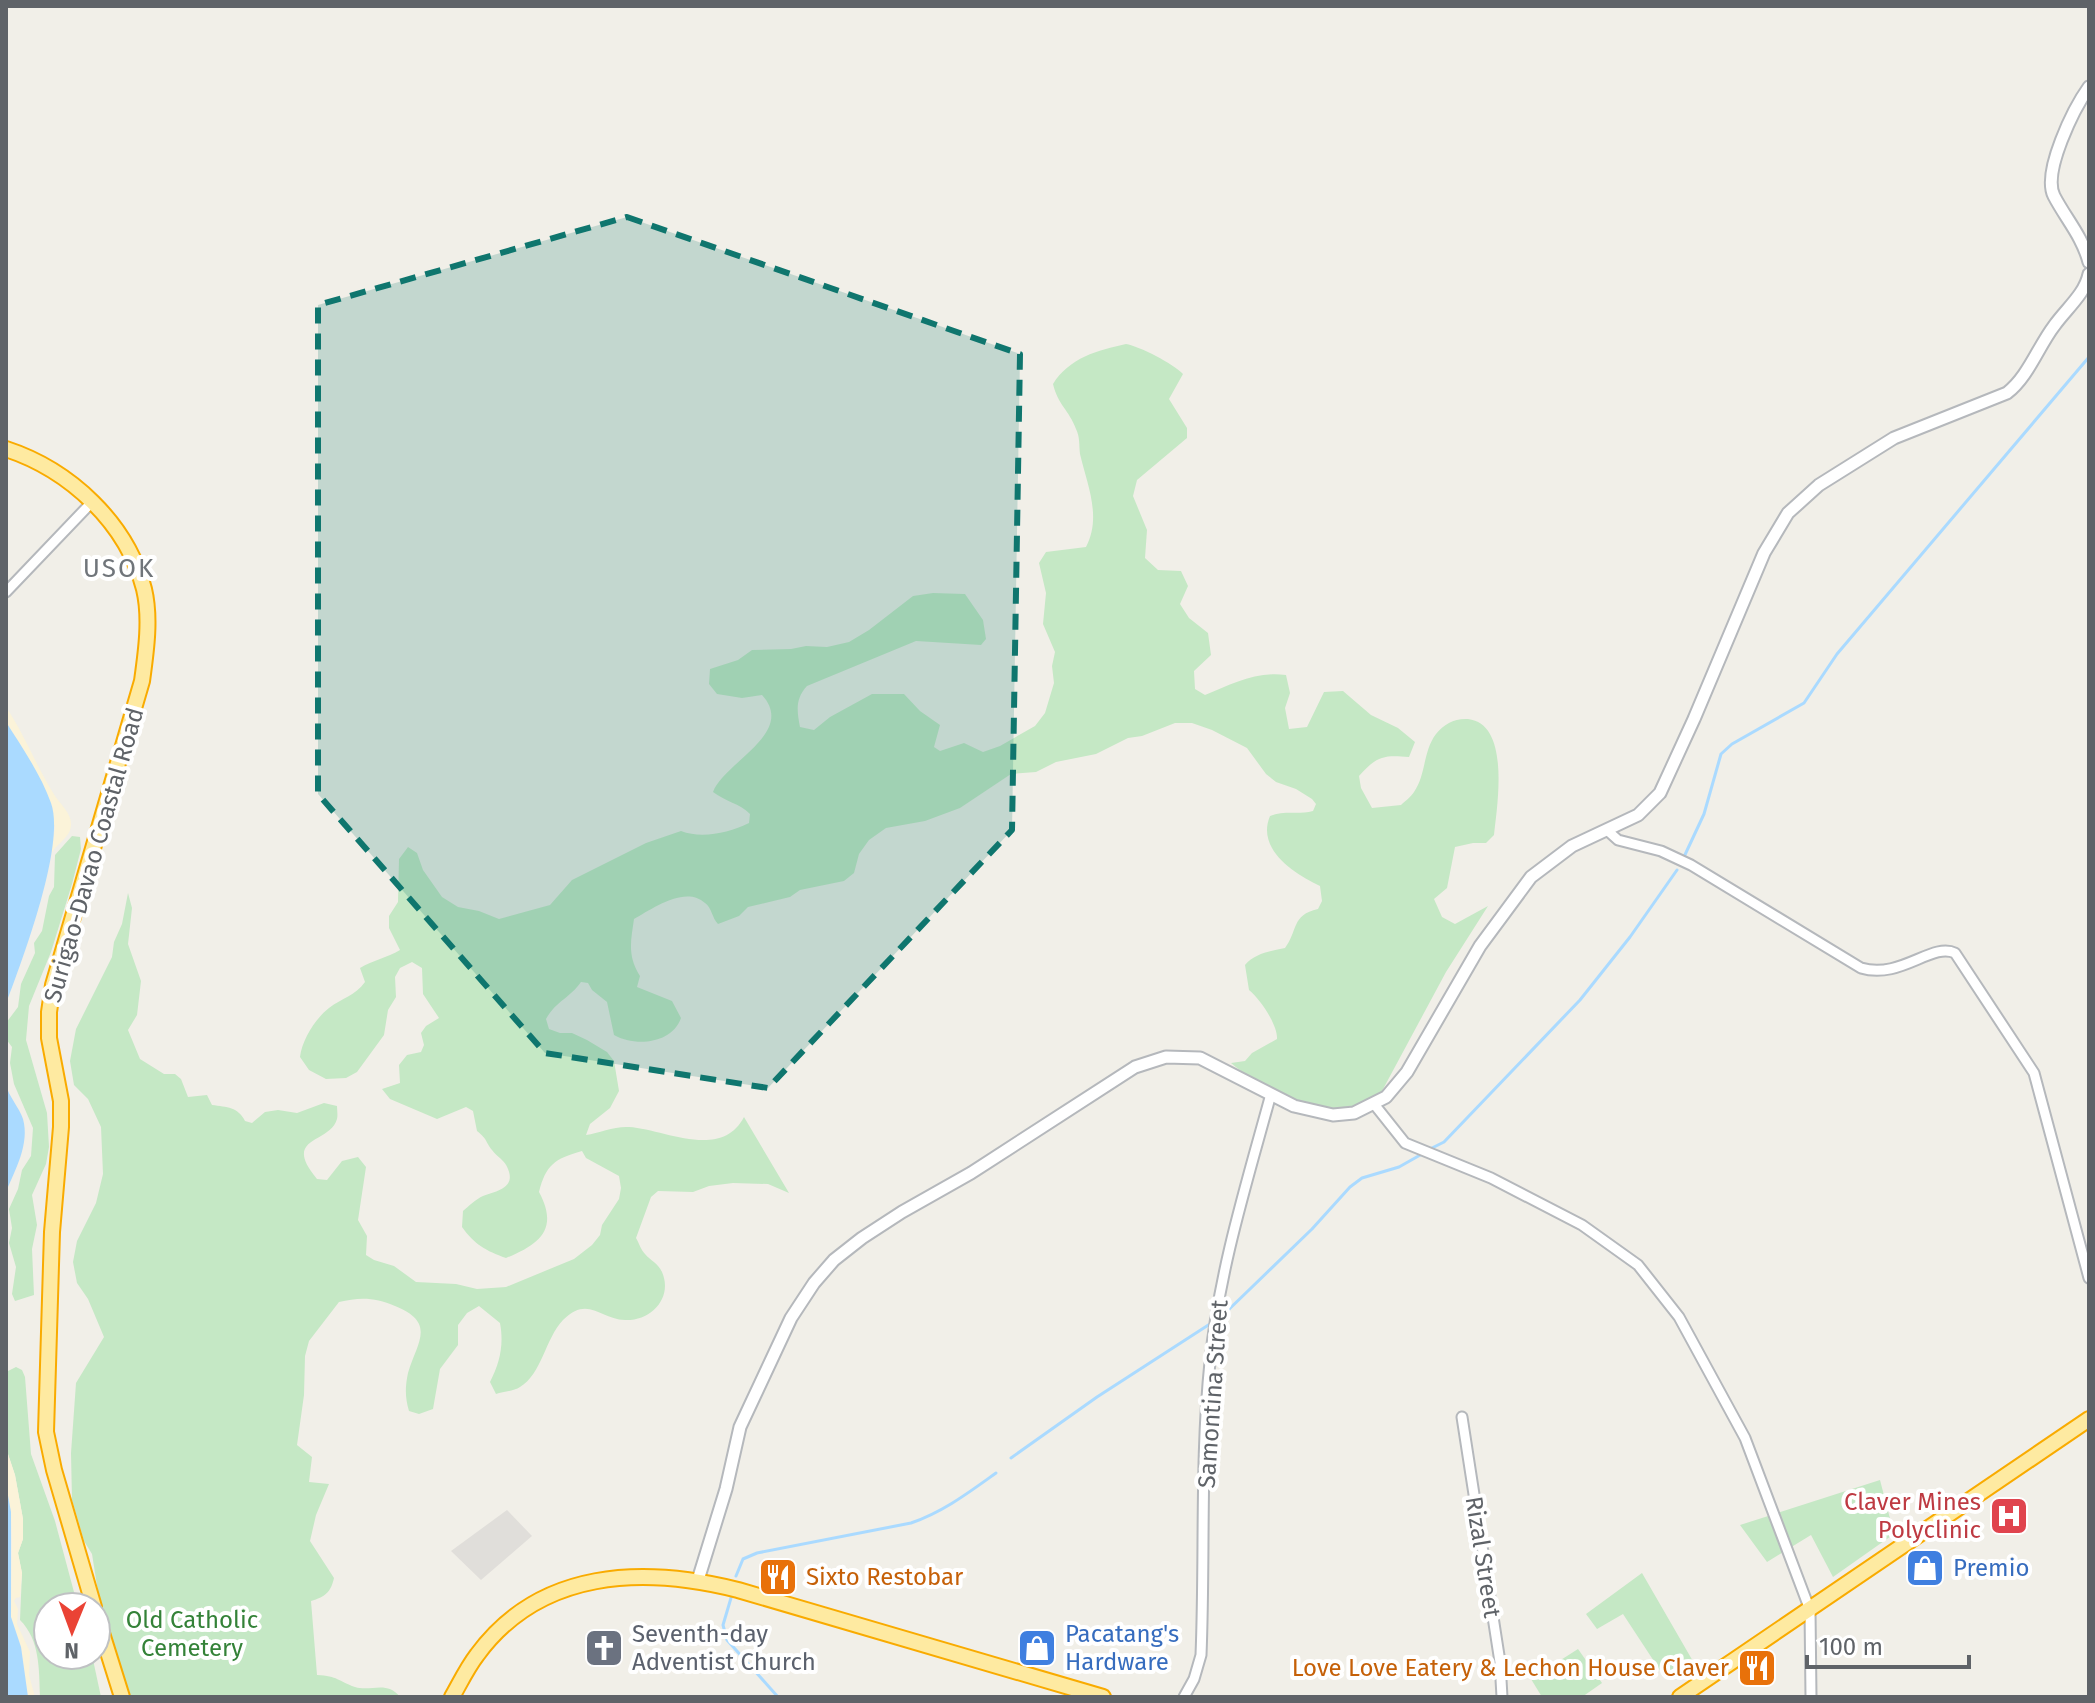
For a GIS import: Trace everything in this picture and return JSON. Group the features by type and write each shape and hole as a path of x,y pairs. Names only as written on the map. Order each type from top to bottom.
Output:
{"highway":[{"name":"Surigao-Davao Coastal Road","path":"6,449 50,468 92,502 112,523 132,553 145,591 147,631 135,713 53,985 49,1012 49,1038 61,1101 61,1127 52,1232 46,1432 89,1591"},
{"path":"1680,1697 2089,1419"},
{"path":"452,1697 477,1655 496,1634 545,1597 605,1579 654,1576 698,1580 1103,1697"},
{"path":"112,1665 122,1697"}],"street":[{"path":"2089,87 2077,107 2052,168 2050,183 2054,196 2082,241 2089,262"},
{"path":"698,1580 746,1412 791,1318 834,1260 902,1212 971,1173 1135,1067 1150,1061 1166,1057 1200,1058 1294,1106 1333,1115 1354,1113 1386,1097 1402,1080 1480,946 1531,877 1572,846 1638,815 1660,793 1764,553 1788,513 1819,485 1894,438 2007,393 2018,383 2053,326 2087,283 2089,274"},
{"path":"6,592 92,502"},
{"path":"1608,831 1618,840 1661,851 1691,865 1861,968 1885,972 1947,949 1955,953 2034,1073 2089,1278"},
{"name":"Samontina Street","path":"1184,1697 1194,1679 1201,1655 1205,1429 1210,1361 1222,1278 1271,1094"},
{"path":"1374,1104 1405,1143 1491,1178 1582,1225 1638,1265 1679,1317 1745,1438 1810,1610 1811,1697"},
{"name":"Rizal Street","path":"1462,1417 1500,1662 1502,1697"}],"highlighted area":[{"path":"627,217 1020,354 1012,830 768,1088 545,1053 318,794 318,305"}],"shaded area":[{"path":"507,1510 532,1536 481,1580 451,1551"}],"green space":[{"name":"Old Catholic Cemetery","path":"1126,344 1156,356 1183,374 1169,399 1187,428 1187,438 1137,480 1133,496 1147,530 1145,558 1158,570 1181,571 1188,586 1180,604 1189,618 1208,633 1211,655 1194,671 1195,689 1205,695 1254,677 1286,675 1290,693 1285,708 1289,729 1307,727 1324,692 1343,691 1371,715 1398,728 1415,742 1409,757 1381,758 1359,776 1361,788 1372,808 1401,805 1411,796 1421,778 1432,741 1439,730 1450,722 1468,719 1482,724 1491,735 1498,768 1494,835 1486,843 1455,847 1447,888 1434,899 1442,917 1455,924 1488,906 1446,972 1382,1091 1364,1102 1345,1108 1325,1108 1284,1097 1231,1063 1245,1061 1252,1053 1277,1039 1268,1013 1249,990 1245,965 1258,955 1285,948 1299,919 1318,909 1322,901 1320,886 1299,875 1273,849 1267,828 1270,816 1313,811 1316,804 1296,789 1276,782 1266,774 1247,748 1192,723 1175,723 1128,738 1096,754 1056,762 1036,772 1011,774 960,808 925,821 886,828 869,840 859,854 854,873 844,881 800,890 790,897 748,907 739,916 718,924 707,905 697,898 688,896 669,900 634,919 631,941 632,955 640,976 637,987 672,1001 681,1018 670,1033 642,1042 614,1035 607,1002 588,983 581,982 546,1019 549,1029 572,1033 587,1040 607,1052 614,1061 619,1091 610,1108 590,1124 586,1135 629,1127 707,1140 734,1130 744,1117 789,1193 768,1184 733,1183 693,1192 658,1191 651,1197 636,1238 660,1269 665,1281 665,1290 658,1306 644,1316 625,1320 587,1309 572,1313 557,1328 539,1365 527,1381 518,1388 496,1394 490,1382 500,1353 500,1323 479,1306 467,1313 458,1325 458,1345 440,1369 433,1409 419,1414 409,1411 406,1392 408,1373 421,1334 416,1319 408,1312 374,1299 339,1302 309,1341 297,1445 312,1457 309,1482 329,1484 316,1515 310,1541 334,1578 327,1593 311,1601 317,1675 355,1687 390,1689 400,1697 131,1697 112,1638 112,1591 98,1591 92,1554 84,1541 72,1500 71,1453 76,1383 104,1337 88,1299 77,1283 73,1262 77,1241 96,1203 103,1174 101,1127 88,1099 74,1085 70,1061 76,1029 112,957 128,893 132,908 128,944 141,981 137,1015 128,1030 140,1059 164,1074 175,1074 181,1079 188,1097 207,1095 212,1105 232,1108 245,1121 252,1123 265,1112 278,1110 297,1113 324,1103 337,1106 337,1119 333,1127 311,1142 304,1155 317,1179 327,1180 342,1161 358,1157 366,1167 358,1220 367,1236 366,1255 394,1266 416,1282 456,1284 477,1289 506,1287 574,1259 600,1235 602,1225 619,1199 619,1176 586,1158 582,1151 558,1160 548,1169 539,1192 547,1216 543,1234 528,1247 506,1258 492,1253 471,1238 462,1227 463,1211 480,1197 507,1185 510,1175 505,1163 477,1131 473,1111 466,1107 437,1119 390,1099 382,1089 400,1083 399,1065 407,1055 421,1052 424,1045 421,1033 439,1018 423,994 422,968 412,962 400,968 395,977 396,997 388,1010 384,1035 357,1072 346,1078 326,1079 309,1070 300,1057 306,1037 319,1018 365,982 360,968 400,950 389,928 389,916 398,902 399,859 408,847 417,853 423,870 442,897 458,907 499,919 550,905 572,880 646,843 681,831 698,835 715,834 749,823 750,814 746,810 713,792 719,781 765,735 771,722 770,709 762,695 742,698 717,694 709,684 710,669 738,660 752,650 827,647 849,642 913,596 965,594 983,620 986,639 981,645 916,641 807,686 798,705 800,727 814,730 830,717 872,694 904,694 920,711 940,725 934,747 940,751 964,743 983,752 1035,726 1045,713 1054,683 1052,666 1055,652 1043,624 1046,593 1039,563 1046,552 1086,547 1093,524 1092,500 1078,435 1053,384 1067,368 1095,352"},
{"path":"72,836 80,837 81,849 51,952 29,1006 26,1040 47,1113 49,1147 46,1164 32,1195 37,1225 32,1249 34,1295 15,1301 12,1294 16,1267 9,1243 12,1228 9,1209 22,1170 31,1156 33,1128 14,1084 10,1063 12,1047 6,1039 6,1023 18,1007 21,984 35,953 34,943 42,931 49,896 54,887 55,855"},
{"path":"16,1367 22,1370 25,1377 31,1454 55,1521 74,1591 32,1591 32,1639 20,1620 22,1573 18,1553 23,1539 23,1519 15,1475 6,1448 6,1372"},
{"path":"1880,1480 1894,1534 1833,1577 1811,1535 1767,1562 1740,1525"},
{"path":"1642,1573 1694,1663 1665,1678 1623,1614 1597,1629 1586,1614"},
{"path":"1578,1649 1602,1683 1582,1697 1542,1697 1531,1679"},
{"path":"39,1671 95,1671 101,1697 40,1697"}],"sand":[{"path":"6,707 71,820 69,832 51,854 55,827 19,743 6,722"},
{"path":"6,1448 15,1475 23,1519 23,1539 18,1553 22,1573 20,1597 14,1601 18,1609 17,1624 30,1652 29,1675 35,1697 28,1697 21,1647 11,1617 12,1539 6,1485"}],"water":[{"path":"6,722 42,782 51,803 54,822 48,874 6,1004"},
{"path":"6,1085 23,1119 25,1138 6,1192"},
{"path":"6,1485 11,1512 11,1617 21,1647 28,1697 6,1697"}],"waterway":[{"path":"1683,859 1704,814 1721,754 1732,744 1804,703 1837,654 2089,357"},
{"path":"1428,1150 1444,1142 1580,1000 1677,870"},
{"path":"1220,1318 1312,1229 1350,1187 1362,1178 1399,1167 1422,1154"},
{"path":"1011,1458 1097,1397 1213,1322"},
{"path":"736,1576 743,1559 757,1553 923,1519 996,1473"},
{"path":"731,1598 723,1625 727,1640 778,1697"}],"place":[{"name":"Claver Mines Polyclinic","path":"2009,1516"},
{"name":"Premio","path":"1925,1568"},
{"name":"Sixto Restobar","path":"778,1577"},
{"name":"Seventh-day Adventist Church","path":"604,1648"},
{"name":"Pacatang's Hardware","path":"1037,1648"},
{"name":"Love Love Eatery & Lechon House Claver","path":"1757,1668"}],"district":[{"name":"USOK","path":"119,568"}]}
